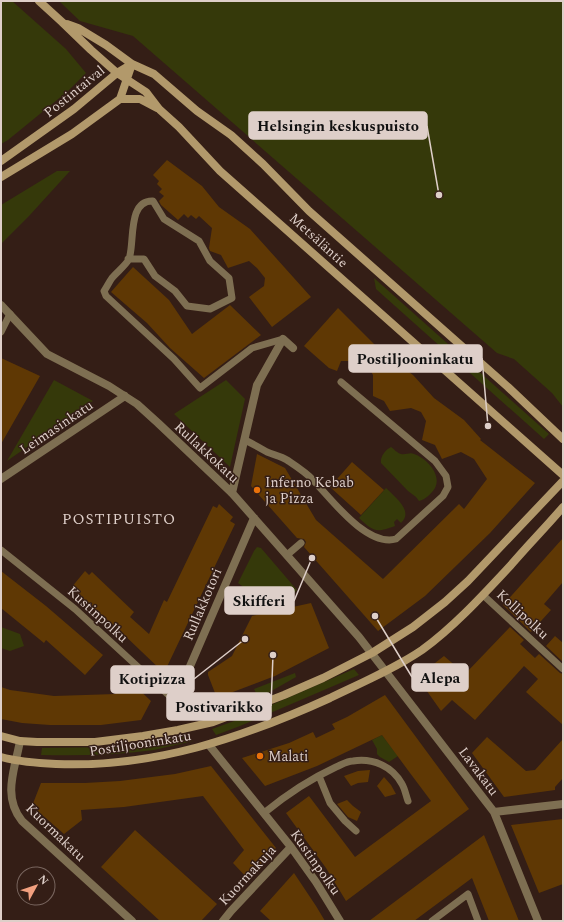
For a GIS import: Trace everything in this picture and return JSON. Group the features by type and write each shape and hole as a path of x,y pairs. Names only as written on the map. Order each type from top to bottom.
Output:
{"street":[{"name":"Metsäläntie","path":"39,1 118,73 146,92 160,109 220,171 563,474"},
{"name":"Metsäläntie","path":"62,22 78,28 132,64 154,74 197,111 231,135 263,164 309,211 508,388 563,439"},
{"name":"Postintaival","path":"1,162 74,109 118,73 132,64"},
{"name":"Postintaival","path":"120,99 128,80 132,64"},
{"path":"1,177 72,134 120,99 140,100 160,109"},
{"name":"Rullakkokatu","path":"1,305 47,354 109,386 137,404 158,423 232,493 372,653"},
{"path":"232,493 257,385 283,339 293,348"},
{"name":"Leimasinkatu","path":"1,479 125,396"},
{"name":"Postiljooninkatu","path":"1,736 20,740 95,742 143,736 193,727 212,722 284,695 323,678 372,653 413,627 468,581 563,481"},
{"name":"Postiljooninkatu","path":"1,757 17,761 84,765 132,761 173,754 209,745 302,710 370,679 423,649 466,612 483,595 563,507"},
{"name":"Rullakkotori","path":"175,701 254,518"},
{"name":"Lavakatu","path":"372,653 494,812 538,921"},
{"name":"Kuormakatu","path":"20,740 17,761 13,774 11,797 18,815 22,821 132,921"},
{"name":"Kustinpolku","path":"209,745 291,846 316,882 340,921"},
{"path":"494,812 563,804"},
{"name":"Kuormakuja","path":"222,921 291,846"}],"lane":[{"path":"128,259 144,259 155,276 175,291 187,306 210,309 232,298 228,278 210,261 199,241 164,219 153,201 149,200 140,205 135,215 128,259 111,279 104,291 106,296 174,359 200,388 252,348 283,339"},
{"path":"1,332 10,314"},
{"path":"245,440 286,460 313,480 349,520 371,534 389,541 396,539 444,496 448,487 446,476 435,461 341,382"},
{"path":"287,555 301,543"},
{"name":"Kustinpolku","path":"1,550 75,609 175,701"},
{"name":"Kollipolku","path":"483,595 563,669"},
{"path":"264,813 296,788 318,776 352,761 375,761 390,769 402,784 408,801"},
{"path":"318,776 330,803 345,821 356,831"},
{"path":"432,921 468,894 478,921"}],"green space":[{"path":"1,1 12,1 66,49 86,73 68,91 8,140 1,144"},
{"path":"59,1 563,1 563,407 552,393 514,359 497,353 133,36 80,21"},
{"path":"57,171 70,171 1,244 1,205"},
{"path":"374,278 549,434 544,439 376,289"},
{"path":"54,380 93,401 7,461"},
{"path":"226,380 245,399 230,467 174,414"},
{"path":"391,447 401,454 412,453 419,456 432,467 435,472 437,483 434,490 426,498 419,501 381,463 383,454"},
{"path":"386,488 402,504 405,514 404,518 401,523 397,519 394,522 395,526 383,530 372,529 359,518"},
{"path":"257,547 261,548 297,590 283,604 272,608 238,583"},
{"path":"1,627 20,634 24,646 10,651 1,648"},
{"path":"354,669 359,675 240,726 216,735 212,729 237,720"},
{"path":"295,673 296,677 258,697 254,689"},
{"path":"188,735 193,741 154,750 98,755 41,755 42,748 118,747 152,743"},
{"path":"382,735 398,756 389,762 377,754 377,749 372,740"}],"building":[{"path":"167,160 202,186 219,207 250,229 311,297 272,327 249,297 264,286 265,278 257,268 249,261 228,268 221,255 210,251 209,248 212,228 199,216 196,219 191,215 188,218 184,214 178,220 161,205 159,201 164,196 159,192 162,189 157,184 159,181 153,175"},
{"path":"133,267 169,300 192,334 230,305 261,335 204,378 170,348 147,323 111,292"},
{"path":"338,308 381,351 413,375 434,398 464,420 481,439 480,440 535,483 490,533 425,596 378,631 304,547 306,542 304,539 297,538 251,486 257,454 285,468 316,520 383,579 459,504 464,509 487,479 474,459 461,452 442,459 435,445 422,440 426,421 421,412 411,408 390,411 384,401 373,396 373,375 368,366 352,361 341,361 337,371 329,368 304,346"},
{"path":"1,358 40,376 1,444"},
{"path":"352,462 384,490 361,515 330,487"},
{"path":"219,504 233,517 230,521 235,524 164,673 119,630 71,588 85,571 89,575 92,572 134,612 130,617 149,634 164,600 167,602 213,506 217,508"},
{"path":"563,538 563,582 544,604 551,610 531,632 503,605"},
{"path":"1,571 46,606 103,655 85,675 46,640 44,643 1,608"},
{"path":"311,603 329,648 275,676 217,698 208,672 232,656 252,616"},
{"path":"510,627 524,640 520,644 535,658 539,654 563,674 563,725 526,692 538,679 524,666 475,720 452,700 441,711 417,677 444,656 465,674"},
{"path":"555,636 563,643 563,662 546,646"},
{"path":"113,665 151,701 141,720 101,725 50,725 22,723 1,719 1,687 10,690 54,696 116,694"},
{"path":"385,695 469,809 346,901 326,868 286,813 309,796 355,857 431,801 382,735 317,766 265,786 242,758 289,743 313,732 316,738 335,729 332,724"},
{"path":"487,737 526,771 535,770 563,739 563,778 555,787 555,790 504,797 472,753"},
{"path":"211,766 276,848 248,879 233,863 244,850 203,796 124,807 81,810 82,820 64,834 32,806 41,783 120,781 175,774"},
{"path":"370,770 368,782 358,783 351,786 344,776 358,771"},
{"path":"384,777 396,794 385,797 377,786"},
{"path":"347,800 361,812 357,821 348,817 337,804"},
{"path":"563,819 563,884 539,893 511,825"},
{"path":"135,830 217,904 201,921 160,921 101,867"},
{"path":"484,835 519,921 489,921 472,878 414,921 369,921"},
{"path":"294,873 325,921 271,921 260,911"}],"place":[{"name":"Helsingin keskuspuisto","path":"439,195"},
{"name":"Postiljooninkatu","path":"488,426"},
{"name":"Inferno Kebab ja Pizza","path":"257,490"},
{"name":"Skifferi","path":"312,558"},
{"name":"Alepa","path":"375,616"},
{"name":"Kotipizza","path":"245,639"},
{"name":"Postivarikko","path":"273,655"},
{"name":"Malati","path":"260,756"}],"district":[{"name":"POSTIPUISTO","path":"119,519"}]}
